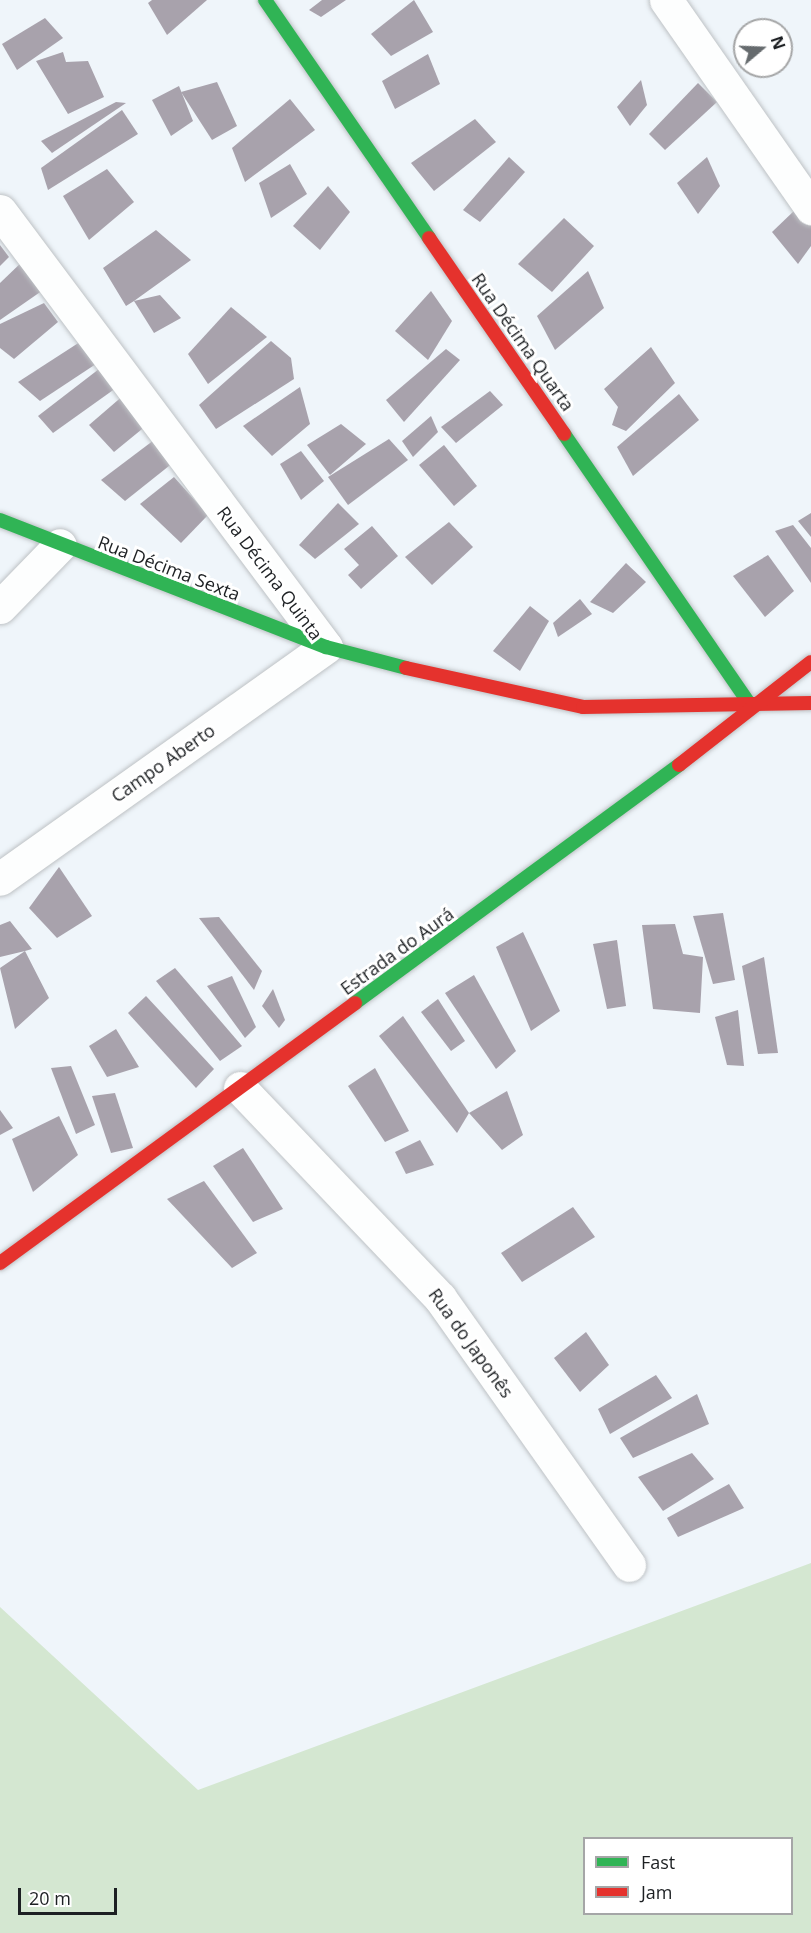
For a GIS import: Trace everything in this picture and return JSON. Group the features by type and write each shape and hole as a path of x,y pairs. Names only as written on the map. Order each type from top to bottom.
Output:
{"street":[{"name":"Rua Décima Quarta","path":"265,0 750,705"},
{"path":"666,0 811,208"},
{"name":"Rua Décima Quinta","path":"0,211 326,647 583,707 811,704"},
{"name":"Rua Décima Sexta","path":"0,520 326,647"},
{"path":"0,607 60,545"},
{"name":"Campo Aberto","path":"0,879 326,647"},
{"name":"Estrada do Aurá","path":"0,1263 628,804 750,705 811,662"},
{"name":"Rua do Japonês","path":"240,1088 440,1298 629,1565"}],"green space":[{"path":"811,1563 811,1933 0,1933 0,1607 198,1790"}],"building":[{"path":"152,0 207,0 167,35 148,3"},
{"path":"322,0 346,0 321,17 309,10"},
{"path":"414,0 433,32 391,56 371,34"},
{"path":"45,18 63,38 17,70 2,44"},
{"path":"63,52 66,62 88,61 104,97 68,114 36,61"},
{"path":"428,54 440,84 395,109 382,81"},
{"path":"641,80 647,105 630,126 617,107"},
{"path":"217,82 237,126 212,140 181,92"},
{"path":"698,83 717,102 665,150 649,134"},
{"path":"179,86 193,121 171,136 152,100"},
{"path":"290,99 315,130 245,182 232,148"},
{"path":"116,102 126,103 52,153 41,141"},
{"path":"122,110 138,134 48,190 41,168"},
{"path":"475,119 496,142 434,191 411,163"},
{"path":"509,157 525,172 480,222 463,210"},
{"path":"707,157 720,186 698,214 677,183"},
{"path":"290,164 307,194 271,218 259,183"},
{"path":"107,169 134,202 89,240 63,196"},
{"path":"328,186 350,212 320,250 293,226"},
{"path":"796,209 811,226 811,246 798,264 772,232"},
{"path":"564,218 594,246 552,292 518,264"},
{"path":"156,230 191,260 126,306 103,268"},
{"path":"0,245 9,257 0,266"},
{"path":"25,259 46,288 0,320 0,283"},
{"path":"588,271 604,308 555,350 537,316"},
{"path":"431,291 452,321 428,360 395,331"},
{"path":"160,295 181,318 154,333 134,301"},
{"path":"44,303 58,322 14,359 0,348 0,324"},
{"path":"231,307 267,337 208,384 188,354"},
{"path":"83,340 102,360 40,401 18,382"},
{"path":"271,341 291,358 294,379 216,429 199,405"},
{"path":"651,347 675,383 626,431 612,425 618,407 604,389"},
{"path":"446,349 460,360 404,422 386,400"},
{"path":"99,369 116,388 53,433 38,416"},
{"path":"300,387 310,424 272,456 243,426"},
{"path":"490,391 503,405 456,443 441,427"},
{"path":"125,394 147,425 114,452 89,425"},
{"path":"679,394 699,420 633,476 617,447"},
{"path":"431,416 438,432 413,457 402,441"},
{"path":"341,424 366,444 330,475 307,445"},
{"path":"158,437 179,458 125,501 101,480"},
{"path":"389,439 408,460 348,505 328,477"},
{"path":"444,445 477,486 454,506 419,465"},
{"path":"301,451 324,481 301,500 280,464"},
{"path":"174,477 208,515 181,543 140,504"},
{"path":"338,503 359,524 315,559 299,545"},
{"path":"811,513 811,537 798,521"},
{"path":"449,522 473,547 432,585 405,557"},
{"path":"793,525 811,548 811,583 775,531"},
{"path":"372,526 398,556 361,589 348,575 359,565 344,549"},
{"path":"768,555 794,591 765,617 733,576"},
{"path":"626,563 646,582 613,613 590,602"},
{"path":"580,599 592,614 558,637 553,623"},
{"path":"530,606 549,621 520,671 493,651"},
{"path":"59,867 92,916 57,938 29,908"},
{"path":"723,913 735,980 713,984 693,916"},
{"path":"219,917 262,971 254,990 199,918"},
{"path":"10,921 32,949 0,957 0,925"},
{"path":"675,924 683,954 703,957 700,1013 653,1009 642,925"},
{"path":"523,932 560,1011 531,1031 496,947"},
{"path":"617,940 626,1006 607,1009 593,944"},
{"path":"25,951 49,998 15,1029 0,968"},
{"path":"764,957 778,1053 758,1054 742,966"},
{"path":"175,968 242,1046 220,1061 156,981"},
{"path":"474,975 516,1051 496,1069 445,993"},
{"path":"232,976 256,1027 245,1038 207,986"},
{"path":"273,989 285,1020 279,1028 262,1006"},
{"path":"146,996 214,1069 196,1088 128,1013"},
{"path":"438,999 465,1041 451,1051 421,1012"},
{"path":"738,1010 744,1066 727,1065 715,1017"},
{"path":"403,1016 469,1113 457,1133 379,1036"},
{"path":"116,1029 139,1067 107,1077 89,1046"},
{"path":"71,1066 95,1125 76,1134 51,1068"},
{"path":"375,1068 409,1131 385,1142 348,1086"},
{"path":"507,1091 523,1135 502,1150 469,1113"},
{"path":"115,1093 133,1148 111,1153 92,1096"},
{"path":"0,1110 13,1128 0,1135"},
{"path":"59,1116 78,1155 33,1192 12,1139"},
{"path":"420,1140 434,1165 406,1174 395,1152"},
{"path":"243,1148 283,1209 253,1222 213,1166"},
{"path":"204,1181 257,1253 232,1268 167,1199"},
{"path":"573,1207 595,1237 522,1282 501,1253"},
{"path":"586,1332 609,1365 580,1392 554,1358"},
{"path":"656,1375 672,1398 610,1434 598,1409"},
{"path":"697,1394 709,1424 633,1458 620,1438"},
{"path":"692,1453 714,1479 663,1511 638,1477"},
{"path":"729,1484 744,1508 678,1537 667,1518"}],"traffic: fast":[{"path":"265,0 429,238"},
{"path":"564,434 750,705"},
{"path":"0,520 326,647 406,668"},
{"path":"355,1003 679,765"}],"traffic: jam":[{"path":"429,238 564,434"},
{"path":"679,765 811,662"},
{"path":"406,668 583,707 811,703"},
{"path":"0,1263 355,1003"}]}
